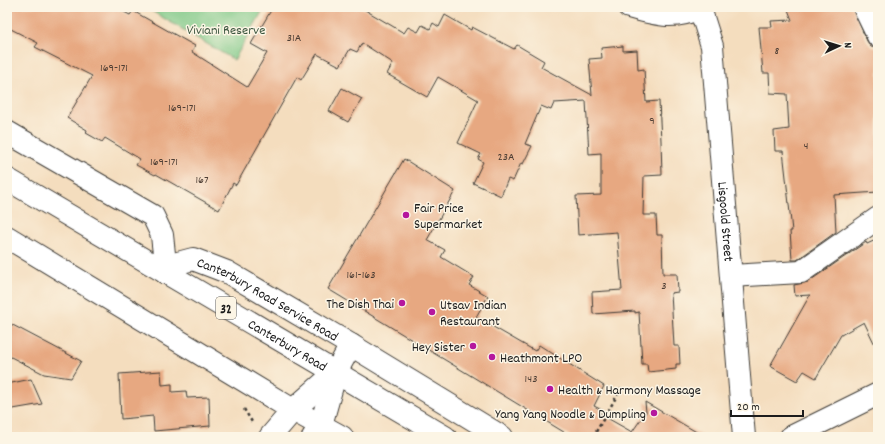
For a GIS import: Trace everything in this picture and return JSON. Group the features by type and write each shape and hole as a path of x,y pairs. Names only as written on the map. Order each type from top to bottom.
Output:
{"main road":[{"path":"629,7 666,16 679,16 701,8"},
{"path":"864,7 878,36"},
{"name":"Lisgoold Street","path":"701,8 712,46 744,437"},
{"path":"7,132 153,216 162,235 166,273"},
{"name":"Canterbury Road","path":"7,179 445,437"},
{"path":"731,276 801,272 878,218"},
{"path":"7,237 293,410 317,431 342,437"},
{"name":"Canterbury Road Service Road","path":"166,273 178,262 187,260 198,260 227,272 351,345 502,437"},
{"path":"317,431 336,372 351,345"},
{"path":"270,437 293,410 336,372"},
{"path":"791,437 878,394"}],"path":[{"path":"592,437 622,386"}],"green space":[{"name":"Viviani Reserve","path":"145,7 265,7 234,60"}],"building":[{"path":"12,7 114,7 130,15 133,11 195,46 192,52 247,87 267,53 251,44 273,7 360,7 404,33 408,27 418,32 422,25 430,29 433,23 439,27 445,15 471,30 472,27 514,49 517,45 544,61 541,67 592,95 589,59 602,58 601,48 623,46 623,51 637,50 638,70 644,69 646,102 659,101 661,141 662,175 644,176 643,215 656,215 657,235 662,235 663,274 677,274 678,292 671,293 674,346 679,346 680,364 676,364 676,369 648,372 647,364 642,364 639,312 593,314 592,292 622,290 617,232 578,235 576,196 601,195 601,153 589,154 586,101 554,103 551,110 541,106 525,144 532,146 523,164 521,163 513,181 508,179 501,196 473,183 483,162 478,159 481,154 458,143 478,100 438,77 427,97 387,74 393,63 362,43 357,52 350,49 340,66 317,54 301,80 297,77 236,185 233,183 219,210 156,174 155,175 136,165 140,159 105,138 102,142 86,133 87,130 67,118 92,76 35,47 38,43 7,27 7,15"},
{"path":"787,7 852,7 867,41 871,47 878,48 878,192 834,195 836,232 797,260 792,260 790,231 792,231 783,151 775,151 774,131 789,129 787,94 770,93 769,73 763,73 759,27 772,27 771,21 792,20"},
{"path":"342,88 362,99 348,122 329,111"},
{"path":"404,159 455,191 427,240 445,250 441,257 474,277 469,285 488,296 476,317 535,351 539,345 604,386 594,406 602,410 600,414 632,432 646,412 645,402 705,437 572,437 328,289"},
{"path":"878,239 878,351 864,322 841,335 816,378 804,371 797,381 770,366 810,295 795,296 794,285 808,282 866,242 867,244"},
{"path":"7,322 81,361 71,378 44,374 7,355"},
{"path":"161,371 162,385 172,384 172,392 186,391 187,398 209,397 210,426 154,431 153,416 121,419 119,374"},
{"path":"31,379 42,404 7,410 7,384"}],"place":[{"name":"Fair Price Supermarket","path":"406,215"},
{"name":"The Dish Thai","path":"402,303"},
{"name":"Utsav Indian Restaurant","path":"432,312"},
{"name":"Hey Sister","path":"473,346"},
{"name":"Heathmont LPO","path":"492,357"},
{"name":"Health & Harmony Massage","path":"550,389"},
{"name":"Yang Yang Noodle & Dumpling","path":"654,413"}]}
